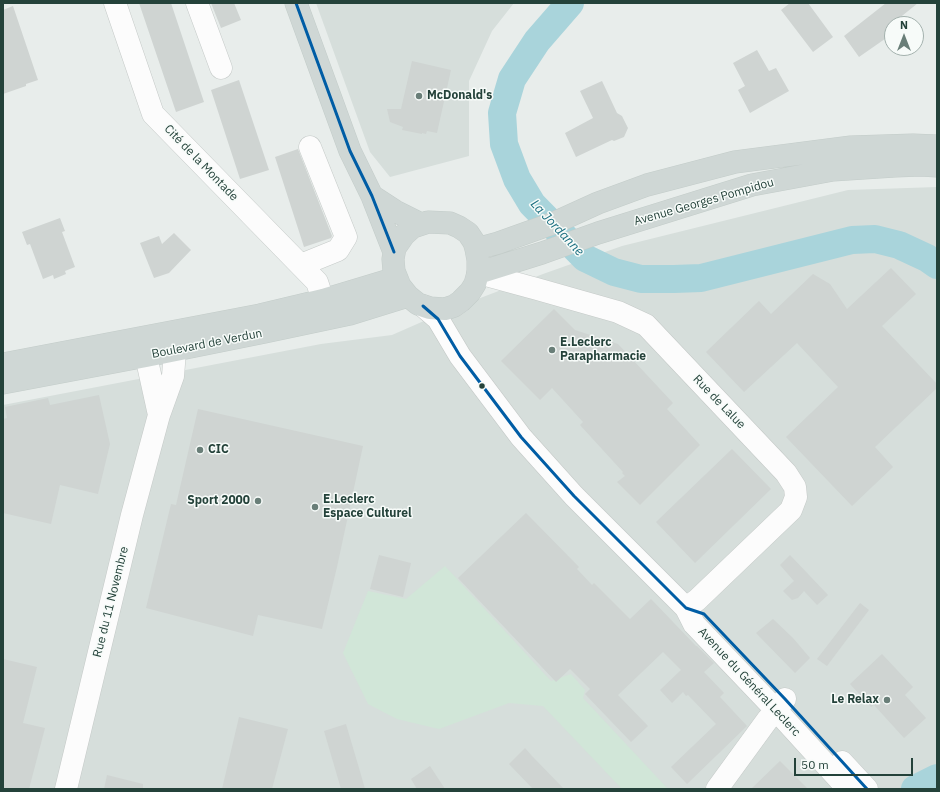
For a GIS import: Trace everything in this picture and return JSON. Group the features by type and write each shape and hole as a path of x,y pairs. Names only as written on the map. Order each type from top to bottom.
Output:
{"main road":[{"path":"296,3 350,151 372,196 394,252"},
{"name":"Avenue Georges Pompidou","path":"476,249 486,247 554,223 598,203 647,185 735,162 851,147 912,145 937,146"},
{"name":"Avenue Georges Pompidou","path":"478,273 542,253 598,233 752,185 833,170 932,164"},
{"path":"372,196 395,211 420,224"},
{"path":"428,222 440,222 459,226 468,233 474,242 476,249 478,273 475,284 470,292 454,306 445,309 430,308 416,301 396,278 393,259 395,248 404,235 413,226 428,222"},
{"name":"Boulevard de Verdun","path":"3,364 260,316 323,300 396,278"},
{"name":"Boulevard de Verdun","path":"3,383 175,351 416,301"},
{"path":"146,356 147,350 158,334"}],"street":[{"name":"Cité de la Montade","path":"116,3 153,114 317,282 323,300"},
{"path":"197,3 221,68"},
{"path":"300,265 338,250 346,237 310,147"},
{"name":"Rue de Lalue","path":"478,273 618,312 646,325 786,473 795,487 796,497 791,510 686,608"},
{"name":"Avenue du Général Leclerc","path":"416,301 438,319 460,356 521,437 574,496 686,608 694,624 780,704 860,788"},
{"path":"460,356 457,322 461,301"},
{"name":"Rue du 11 Novembre","path":"66,789 132,515 159,415 173,376 175,351"},
{"name":"Rue du 11 Novembre","path":"146,356 159,415"},
{"path":"717,789 780,704"}],"shaded area":[{"path":"316,3 514,3 492,31 469,81 469,156 390,177 370,152"},
{"path":"937,187 937,789 3,789 3,405 321,344 392,335 449,310 622,246 848,190"}],"green space":[{"path":"445,566 551,681 571,674 585,690 583,698 668,789 622,789 543,706 509,703 439,729 397,719 368,704 343,653 368,591 406,599"}],"building":[{"path":"139,3 171,3 204,102 176,112"},
{"path":"211,3 234,3 241,20 221,28"},
{"path":"790,3 808,3 833,37 813,52 781,10"},
{"path":"886,3 918,3 902,16 884,16 884,40 859,57 844,36"},
{"path":"13,6 38,80 3,94 3,10"},
{"path":"757,50 769,71 776,68 789,91 750,113 738,90 745,86 733,63"},
{"path":"412,61 451,70 437,133 427,131 426,134 422,134 402,130 403,127 390,122 387,109 401,109"},
{"path":"239,80 269,170 240,179 211,90"},
{"path":"602,81 617,113 622,116 628,128 624,137 614,141 612,140 576,157 565,133 593,118 580,91"},
{"path":"298,149 332,236 331,238 304,247 275,157"},
{"path":"60,218 65,231 62,232 75,267 65,271 66,274 54,279 53,275 43,279 30,244 27,245 22,232"},
{"path":"174,233 191,250 169,273 154,278 140,243 159,236 162,244"},
{"path":"891,268 916,294 882,326 937,384 937,388 875,447 893,467 852,506 786,437 838,387 797,343 744,392 706,352 759,301 771,314 813,274 830,284 847,309"},
{"path":"554,309 575,330 618,344 673,403 667,409 700,445 640,505 617,482 625,476 622,473 623,472 580,425 583,422 552,388 540,400 501,361"},
{"path":"99,395 110,444 98,494 60,485 51,524 3,513 3,419 7,418 5,407 48,398 50,405"},
{"path":"198,409 363,446 322,629 258,615 253,636 146,608 171,504 176,505"},
{"path":"732,449 771,489 695,563 656,522"},
{"path":"526,513 579,567 577,569 592,585 594,583 630,619 651,599 714,663 704,672 724,693 720,697 747,726 687,784 671,767 716,724 688,695 686,696 683,692 672,703 660,690 681,670 663,652 618,695 648,726 631,742 585,694 590,689 570,669 556,682 458,578"},
{"path":"379,555 411,563 403,597 370,589"},
{"path":"790,555 828,595 817,605 804,591 798,598 792,600 783,591 794,581 780,565"},
{"path":"860,603 869,610 827,666 817,659"},
{"path":"773,619 793,638 810,658 795,673 756,633"},
{"name":"Le Relax","path":"882,654 913,687 905,695 926,718 904,738 874,705 871,707 850,684"},
{"path":"3,659 37,667 23,723 45,728 29,789 3,789"},
{"path":"239,717 288,729 272,789 222,789"},
{"path":"346,724 365,789 341,789 324,731"},
{"path":"525,748 564,789 533,789 509,764"},
{"path":"780,761 808,789 751,789"},
{"path":"430,766 445,789 417,789 411,779"},
{"path":"107,775 143,784 143,789 104,789"}],"waterway":[{"name":"La Jordanne","path":"570,3 537,41 512,79 502,113 504,144 517,179 532,204 585,258 614,272 641,279 701,278 852,240 875,239 899,245 927,258 937,265"},
{"name":"La Jordanne","path":"915,789 937,778"}],"transit line":[{"path":"296,3 350,151 372,196 394,252"},
{"path":"423,306 438,319 460,356 521,437 574,496 686,608 704,614 785,699 867,789"}],"place":[{"name":"McDonald's","path":"419,96"},
{"name":"E.Leclerc Parapharmacie","path":"552,350"},
{"name":"CIC","path":"200,450"},
{"name":"Sport 2000","path":"258,501"},
{"name":"E.Leclerc Espace Culturel","path":"315,507"},
{"name":"Le Relax","path":"887,700"}]}
